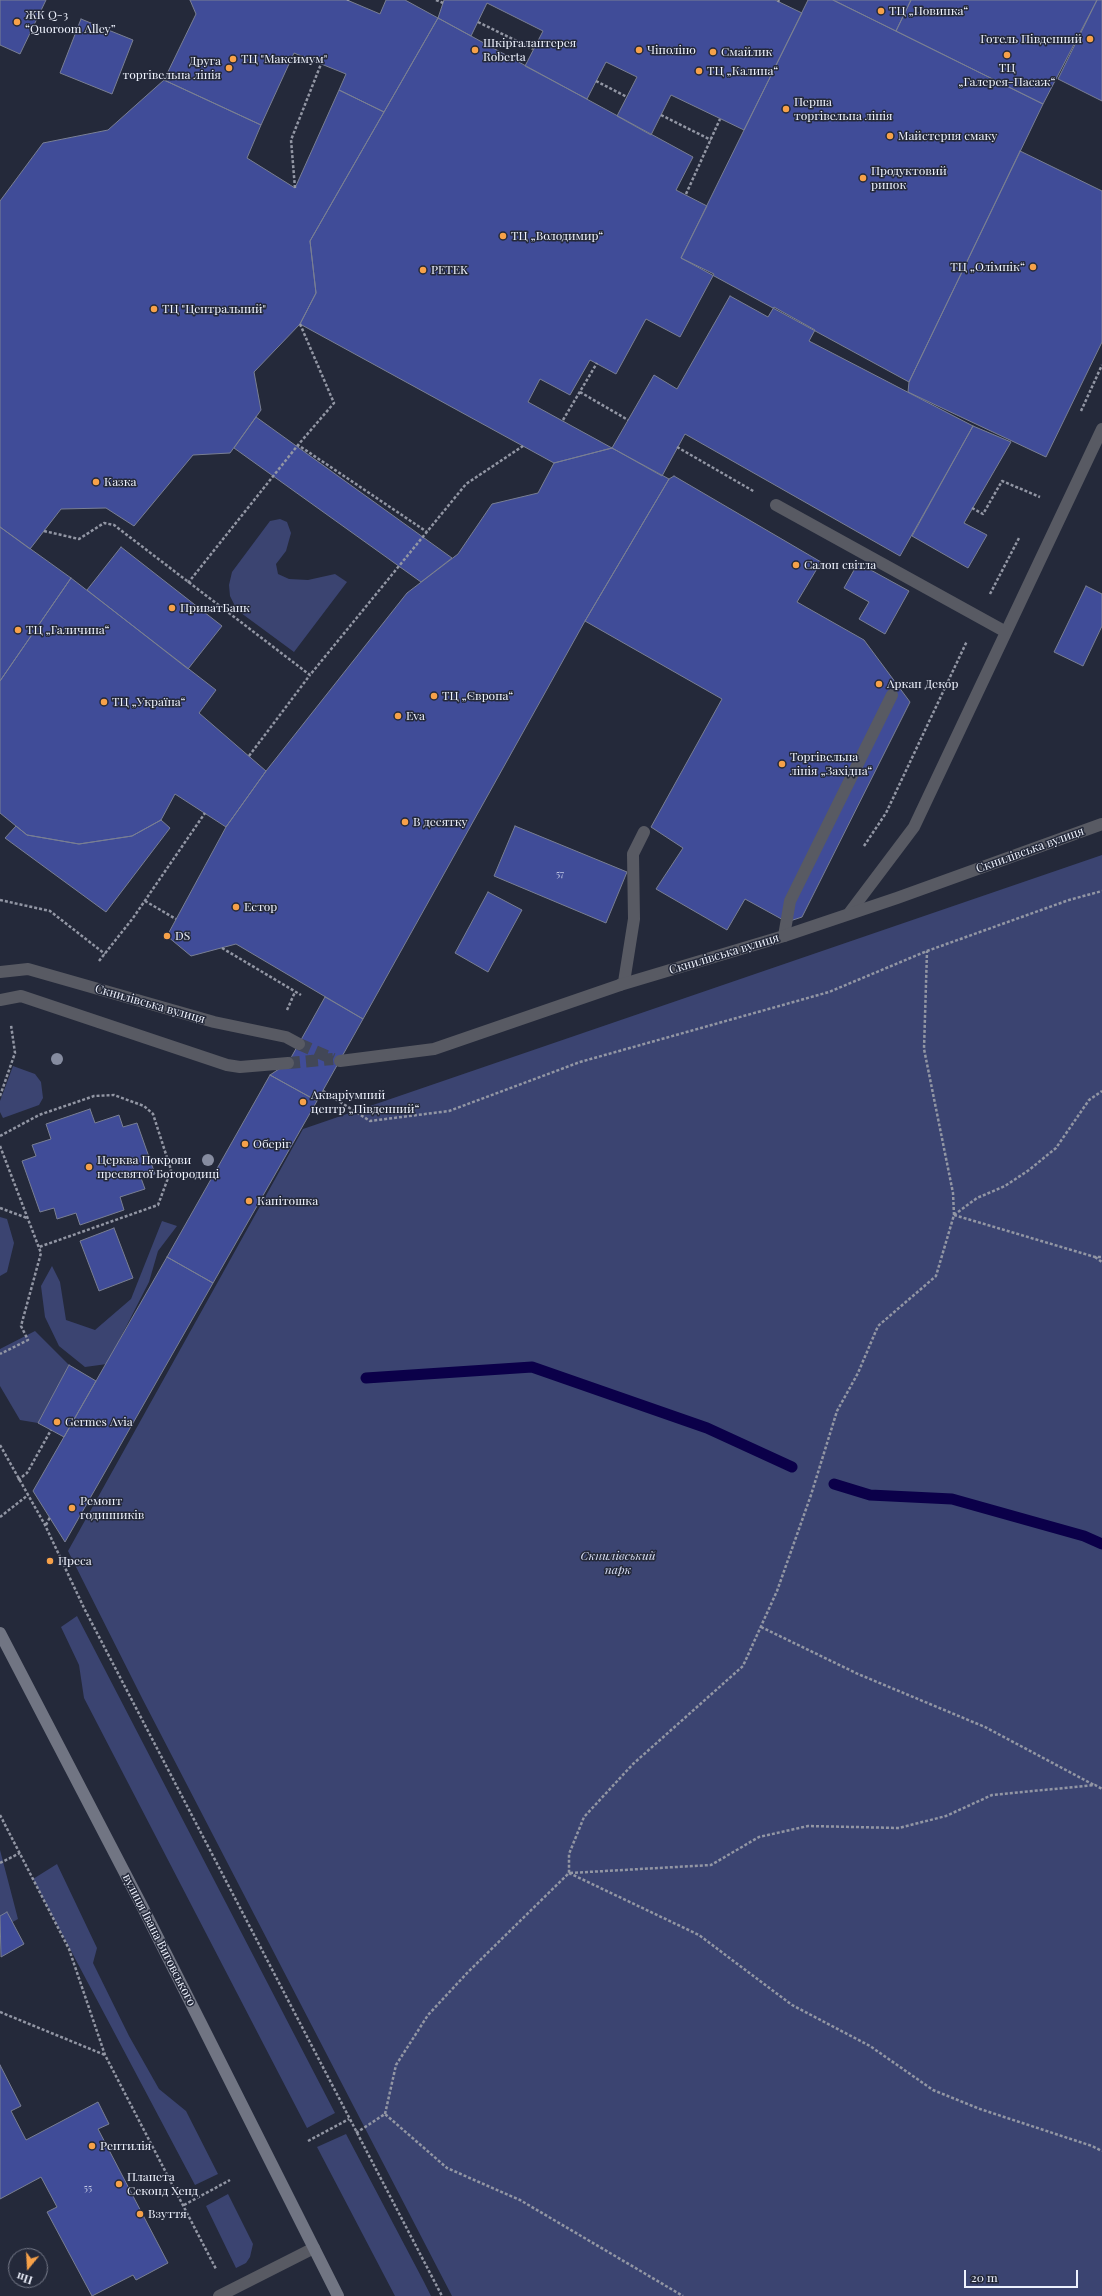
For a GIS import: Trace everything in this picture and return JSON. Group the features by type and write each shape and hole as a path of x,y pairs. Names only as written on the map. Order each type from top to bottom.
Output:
{"main road":[{"name":"вулиця Івана Виговського","path":"0,1633 142,1906 338,2296"}],"street":[{"path":"850,912 914,827 1102,429"},
{"path":"776,505 1006,632"},
{"path":"784,936 790,901 892,695"},
{"name":"Скнилівська вулиця","path":"340,1061 434,1048 620,985 784,936 850,912 897,898 1102,824"},
{"path":"620,985 624,982 634,919 633,854 644,832"},
{"name":"Скнилівська вулиця","path":"0,972 28,969 214,1022 286,1037 299,1044"},
{"path":"0,1000 21,996 227,1065 240,1067 288,1063"},
{"path":"223,2294 314,2248"}],"path":[{"path":"436,0 443,3"},
{"path":"478,22 533,49"},
{"path":"296,188 291,140 322,64"},
{"path":"596,81 626,97"},
{"path":"661,115 711,140"},
{"path":"686,194 720,119"},
{"path":"188,583 298,445 334,403 300,324"},
{"path":"563,420 597,363"},
{"path":"1080,414 1102,365"},
{"path":"580,392 628,420"},
{"path":"298,445 427,532"},
{"path":"249,756 310,675 466,484 524,446"},
{"path":"677,447 776,505"},
{"path":"972,508 983,514 1002,481 1040,497"},
{"path":"1036,504 1044,490"},
{"path":"44,531 79,539 104,523 114,526 310,675"},
{"path":"886,813 978,616 1022,532"},
{"path":"94,966 105,954 145,901 205,814"},
{"path":"322,1091 370,1120 449,1112 580,1062 829,992 927,951 1069,900 1102,891"},
{"path":"0,900 50,911 105,954"},
{"path":"145,901 176,920"},
{"path":"222,948 301,995"},
{"path":"569,1873 569,1854 584,1817 633,1764 743,1666 782,1576 811,1496 837,1411 858,1372 878,1326 936,1276 954,1215 953,1193 924,1049 927,951"},
{"path":"285,1013 295,992"},
{"path":"0,1096 15,1053 10,1022"},
{"path":"954,1215 977,1198 1017,1178 1056,1148 1090,1100 1102,1091"},
{"path":"0,1136 39,1115 94,1096 114,1095 144,1106 153,1114 171,1170 158,1206 38,1247"},
{"path":"0,1146 41,1253 21,1326 28,1340 0,1354"},
{"path":"0,1208 27,1218"},
{"path":"954,1215 1094,1257 1102,1262"},
{"path":"1094,1257 1102,1257"},
{"path":"18,1480 27,1473 51,1430"},
{"path":"0,1446 45,1525 84,1608 442,2296"},
{"path":"0,1517 28,1495"},
{"path":"45,1525 50,1517"},
{"path":"761,1627 858,1674 985,1727 1102,1789"},
{"path":"356,2133 385,2114 396,2064 428,2015 569,1873 712,1864 759,1837 808,1826 899,1828 946,1816 992,1795 1095,1786"},
{"path":"0,1815 69,1949 105,2054 184,2205 223,2294"},
{"path":"0,1863 20,1853"},
{"path":"569,1873 699,1935 792,2005 870,2046 933,2090 980,2109 1092,2146 1102,2151"},
{"path":"0,2012 105,2054"},
{"path":"385,2114 447,2168 520,2200 683,2296"},
{"path":"308,2141 349,2119"},
{"path":"184,2205 230,2180"}],"green space":[{"path":"280,519 287,522 291,533 286,551 276,564 278,574 289,579 308,580 335,574 347,582 294,652 237,610 230,596 229,585 232,572 270,521"},
{"name":"Скнилівський парк","path":"1102,855 1102,2296 452,2296 143,1700 68,1551 303,1129"},
{"path":"13,1066 35,1074 41,1082 43,1098 39,1105 3,1118 0,1112 0,1101"},
{"path":"0,1217 7,1219 14,1243 7,1272 0,1276"},
{"path":"162,1221 177,1226 158,1251 149,1282 107,1364 85,1367 59,1346 45,1317 41,1286 52,1266 60,1282 66,1320 95,1330 131,1299"},
{"path":"35,1331 69,1365 38,1423 20,1420 0,1386 0,1349"},
{"path":"77,1616 335,2113 307,2128 84,1698 79,1665 61,1627"},
{"path":"0,1850 18,1919 0,1929"},
{"path":"57,1864 97,1948 93,1963 129,2036 159,2089 186,2111 218,2174 195,2185 33,1879"},
{"path":"346,2134 431,2296 395,2296 317,2147"},
{"path":"228,2194 253,2244 250,2257 246,2263 236,2268 206,2206"}],"building":[{"name":"ЖК Q-3 “Quoroom Alley”","path":"0,0 46,0 20,54 0,45"},
{"name":"ТЦ \"Максимум\"","path":"190,0 347,0 380,14 386,0 405,0 438,18 384,112 339,90 346,74 294,53 261,125 164,80 196,14"},
{"name":"ТЦ „Калина“","path":"444,0 775,0 802,13 744,130 671,95 651,135 617,116 637,77 606,62 587,99 525,66 543,31 487,3 471,36 438,18"},
{"name":"Продуктовий ринок","path":"808,0 833,0 1043,104 909,382 681,258"},
{"name":"ТЦ „Новинка“","path":"833,0 911,0 896,31"},
{"name":"ТЦ „Галерея-Пасаж“","path":"911,0 1097,0 1043,104 896,31"},
{"name":"Готель Південний","path":"1097,0 1102,0 1102,101 1058,79"},
{"name":"ТЦ „Володимир“","path":"438,18 693,157 676,190 707,206 681,258 714,274 680,337 646,319 616,374 590,360 570,395 540,379 528,402 612,448 554,463 300,324 316,293 310,241"},
{"path":"81,19 133,40 112,94 60,73"},
{"name":"ТЦ \"Центральний\"","path":"164,80 261,125 247,158 295,188 339,90 384,112 310,241 316,293 300,324 254,372 261,410 230,453 193,455 134,526 106,508 61,509 30,549 0,527 0,201 43,143 108,130"},
{"name":"ТЦ „Олімпік“","path":"1020,151 1102,191 1102,342 1046,457 908,392 909,382"},
{"path":"730,296 768,317 774,307 815,330 809,341 973,426 900,556 685,434 662,476 612,448 654,375 677,389"},
{"path":"256,417 452,558 421,582 234,448"},
{"path":"973,426 1011,442 964,523 987,535 968,568 912,536"},
{"name":"ТЦ „Європа“","path":"612,448 669,479 585,621 363,1019 236,944 191,956 167,936 226,827 266,771 407,593 458,554 492,504 538,493 554,463"},
{"name":"Торгівельна лінія „Західна“","path":"674,476 821,562 797,602 864,640 910,702 802,917 787,922 745,899 727,930 656,889 683,848 651,827 722,699 585,621 669,479"},
{"name":"ТЦ „Галичина“","path":"0,527 71,578 0,681"},
{"path":"121,547 222,626 188,669 87,590"},
{"path":"858,563 909,591 885,634 859,619 869,602 844,588"},
{"name":"ТЦ „Україна“","path":"71,578 216,690 199,713 266,771 226,827 175,794 161,820 132,836 79,844 27,835 0,813 0,681"},
{"path":"1086,586 1102,594 1102,626 1083,666 1054,652"},
{"path":"161,820 170,828 106,912 5,838 16,826 27,835 79,844 132,836"},
{"path":"515,826 627,872 606,923 494,876"},
{"path":"488,892 522,910 488,972 455,953"},
{"path":"325,997 363,1019 317,1101 270,1075 288,1063"},
{"path":"270,1075 317,1101 213,1283 167,1257"},
{"name":"Церква Покрови пресвятої Богородиці","path":"90,1109 95,1123 119,1115 123,1127 137,1123 155,1174 141,1178 145,1189 120,1197 124,1210 80,1225 76,1213 57,1219 54,1208 40,1212 22,1161 36,1156 32,1145 51,1139 46,1124"},
{"path":"114,1228 133,1278 99,1291 80,1241"},
{"path":"167,1257 213,1283 65,1542 33,1491"},
{"path":"69,1365 96,1381 64,1437 38,1423"},
{"path":"7,1912 24,1944 1,1957 0,1916"},
{"path":"0,2065 21,2106 11,2111 26,2140 98,2102 109,2124 98,2129 168,2263 136,2280 133,2275 92,2296 47,2212 57,2207 41,2177 0,2199"}],"waterway":[{"path":"366,1378 532,1367 707,1428 792,1467"},
{"path":"834,1484 870,1495 952,1499 1084,1536 1102,1544"}],"tunnel":[{"path":"299,1044 333,1059"},
{"path":"288,1063 333,1059"}],"place":[{"name":"ТЦ „Новинка“","path":"881,11"},
{"name":"ЖК Q-3 “Quoroom Alley”","path":"17,22"},
{"name":"Готель Південний","path":"1090,39"},
{"name":"Шкіргалантерея Roberta","path":"475,50"},
{"name":"Чіполіно","path":"639,50"},
{"name":"Смайлик","path":"713,52"},
{"name":"ТЦ „Галерея-Пасаж“","path":"1007,55"},
{"name":"ТЦ \"Максимум\"","path":"233,59"},
{"name":"Друга торгівельна лінія","path":"229,68"},
{"name":"ТЦ „Калина“","path":"699,71"},
{"name":"Перша торгівельна лінія","path":"786,109"},
{"name":"Майстерня смаку","path":"890,136"},
{"name":"Продуктовий ринок","path":"863,178"},
{"name":"ТЦ „Володимир“","path":"503,236"},
{"name":"ТЦ „Олімпік“","path":"1033,267"},
{"name":"PETEK","path":"423,270"},
{"name":"ТЦ \"Центральний\"","path":"154,309"},
{"name":"Казка","path":"96,482"},
{"name":"Салон світла","path":"796,565"},
{"name":"ПриватБанк","path":"172,608"},
{"name":"ТЦ „Галичина“","path":"18,630"},
{"name":"Аркан Декор","path":"879,684"},
{"name":"ТЦ „Європа“","path":"434,696"},
{"name":"ТЦ „Україна“","path":"104,702"},
{"name":"Eva","path":"398,716"},
{"name":"Торгівельна лінія „Західна“","path":"782,764"},
{"name":"В десятку","path":"405,822"},
{"name":"Естор","path":"236,907"},
{"name":"DS","path":"167,936"},
{"name":"Акваріумний центр „Південний“","path":"303,1102"},
{"name":"Оберіг","path":"245,1144"},
{"name":"Церква Покрови пресвятої Богородиці","path":"89,1167"},
{"name":"Капітошка","path":"249,1201"},
{"name":"Germes Avia","path":"57,1422"},
{"name":"Ремонт годинників","path":"72,1508"},
{"name":"Преса","path":"50,1561"},
{"name":"Рептилія","path":"92,2146"},
{"name":"Планета Секонд Хенд","path":"119,2184"},
{"name":"Взуття","path":"140,2214"}]}
